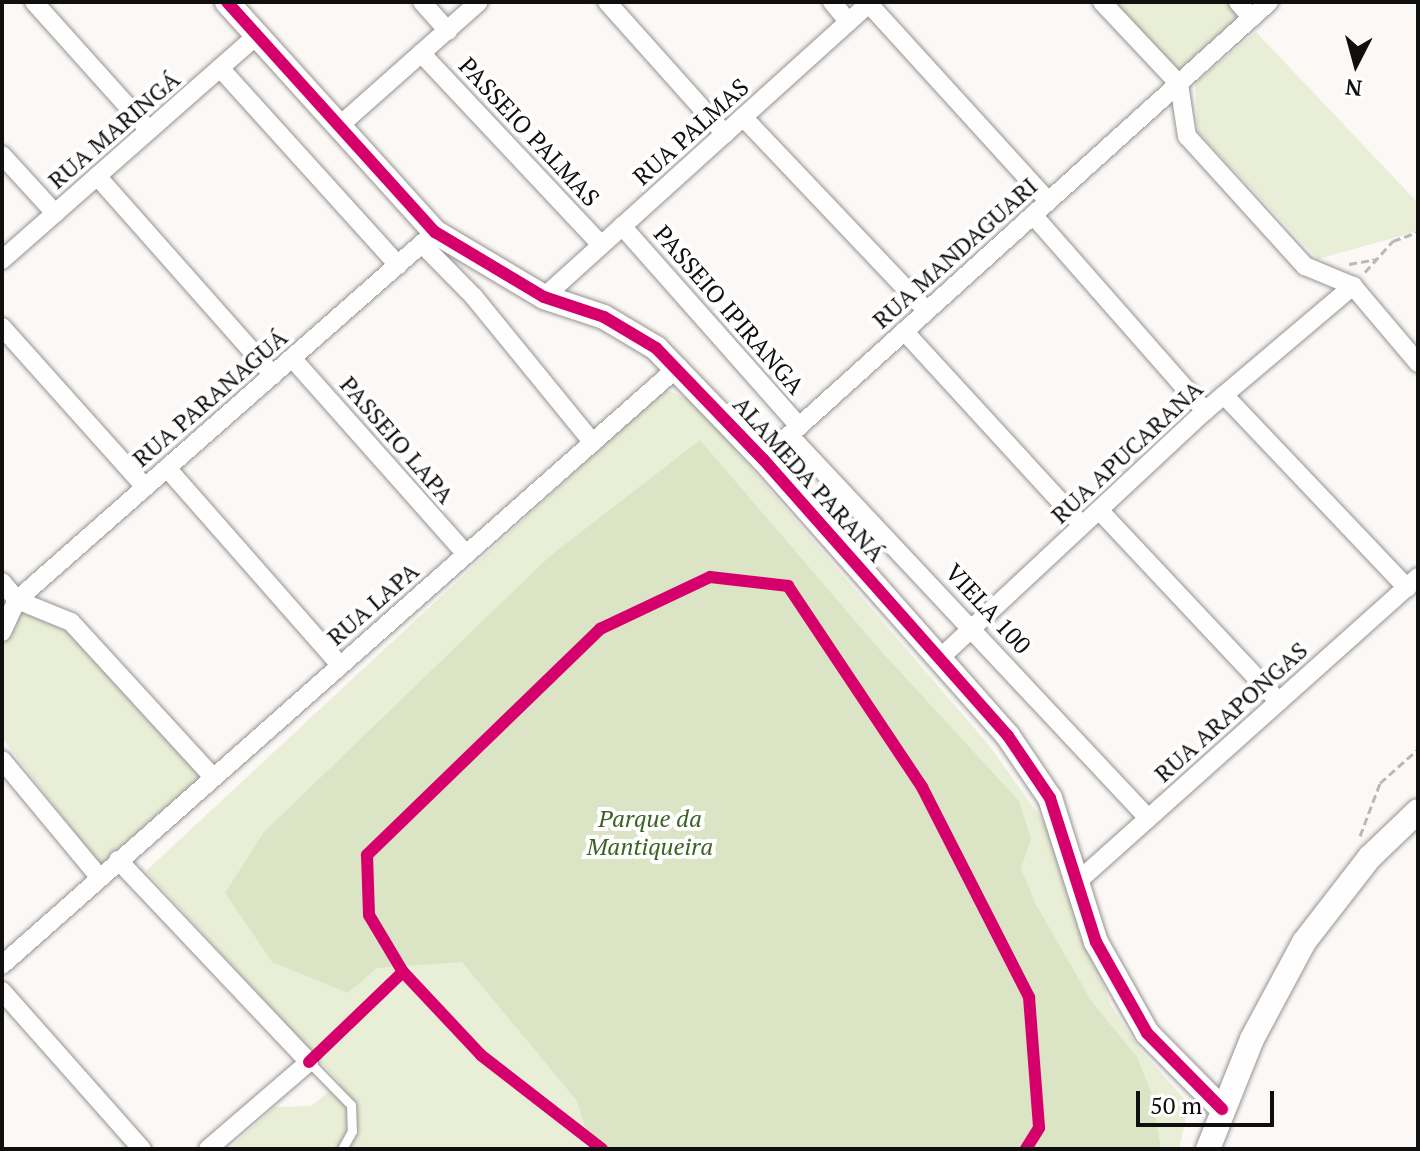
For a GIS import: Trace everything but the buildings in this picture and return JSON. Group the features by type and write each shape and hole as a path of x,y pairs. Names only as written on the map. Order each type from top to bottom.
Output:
{"street":[{"path":"34,2 149,130"},
{"name":"ALAMEDA PARANÁ","path":"227,2 338,127 429,238 544,297 604,317 678,367 763,459 1008,736 1050,798 1096,942 1147,1033 1222,1109"},
{"path":"422,2 448,31"},
{"path":"338,127 479,2"},
{"path":"607,2 725,134"},
{"path":"832,2 849,22"},
{"path":"1102,2 1179,84 1187,136 1305,266 1353,286 1418,363"},
{"path":"1238,2 1252,18"},
{"name":"RUA MANDAGUARI","path":"763,459 1269,2"},
{"path":"870,3 1048,201"},
{"name":"RUA PALMAS","path":"544,297 870,3"},
{"name":"RUA MARINGÁ","path":"2,260 257,35"},
{"name":"PASSEIO PALMAS","path":"421,53 601,245"},
{"path":"220,68 398,265"},
{"path":"743,117 927,311"},
{"path":"2,155 55,213"},
{"path":"97,176 273,375"},
{"path":"1033,215 1205,411"},
{"name":"PASSEIO IPIRANGA","path":"622,226 794,430"},
{"path":"429,238 593,443"},
{"name":"RUA PARANAGUÁ","path":"17,600 429,238"},
{"name":"RUA APUCARANA","path":"939,659 1205,411 1353,286"},
{"path":"2,327 145,487"},
{"path":"904,331 1082,525"},
{"name":"PASSEIO LAPA","path":"292,358 466,554"},
{"name":"RUA LAPA","path":"2,965 678,367"},
{"path":"1224,395 1412,582"},
{"name":"VIELA 100","path":"794,430 1148,818"},
{"path":"167,468 340,665"},
{"path":"1099,510 1279,702"},
{"path":"2,582 17,600 71,622 213,777"},
{"name":"RUA ARAPONGAS","path":"1076,883 1412,582"},
{"path":"2,632 17,600"},
{"path":"2,760 99,877"},
{"path":"1208,1149 1222,1109 1304,942 1370,857 1418,811"},
{"path":"118,860 309,1062 208,1149"},
{"path":"2,991 142,1149"}],"lane":[{"path":"309,1062 351,1105 352,1131 342,1149"}],"path":[{"path":"1353,286 1393,241 1418,232"},
{"path":"1359,842 1380,783 1418,749"}],"green space":[{"path":"1110,2 1228,2 1241,17 1180,76"},
{"path":"1256,32 1418,203 1418,231 1318,259 1198,132 1195,83"},
{"name":"Parque da Mantiqueira","path":"664,389 693,401 988,744 1054,836 1110,1004 1138,1047 1189,1104 1179,1149 229,1149 275,1107 311,1106 340,1083 146,871"},
{"name":"Parque da Mantiqueira","path":"700,440 880,650 1019,801 1031,839 1021,868 1035,903 1092,1002 1137,1057 1151,1092 1161,1149 592,1149 577,1101 462,962 377,968 348,993 272,962 225,893 264,832 550,556"},
{"path":"22,607 67,629 202,777 101,866 2,738 2,648"}],"cycle path":[{"path":"227,2 435,232 544,297 604,317 656,348 763,459 1008,736 1050,798 1096,942 1147,1033 1222,1109"},
{"path":"602,1149 481,1055 403,972 369,915 367,855 600,629 710,577 788,586 922,787 1029,997 1039,1128 1026,1149"},
{"path":"309,1062 403,972"}]}
